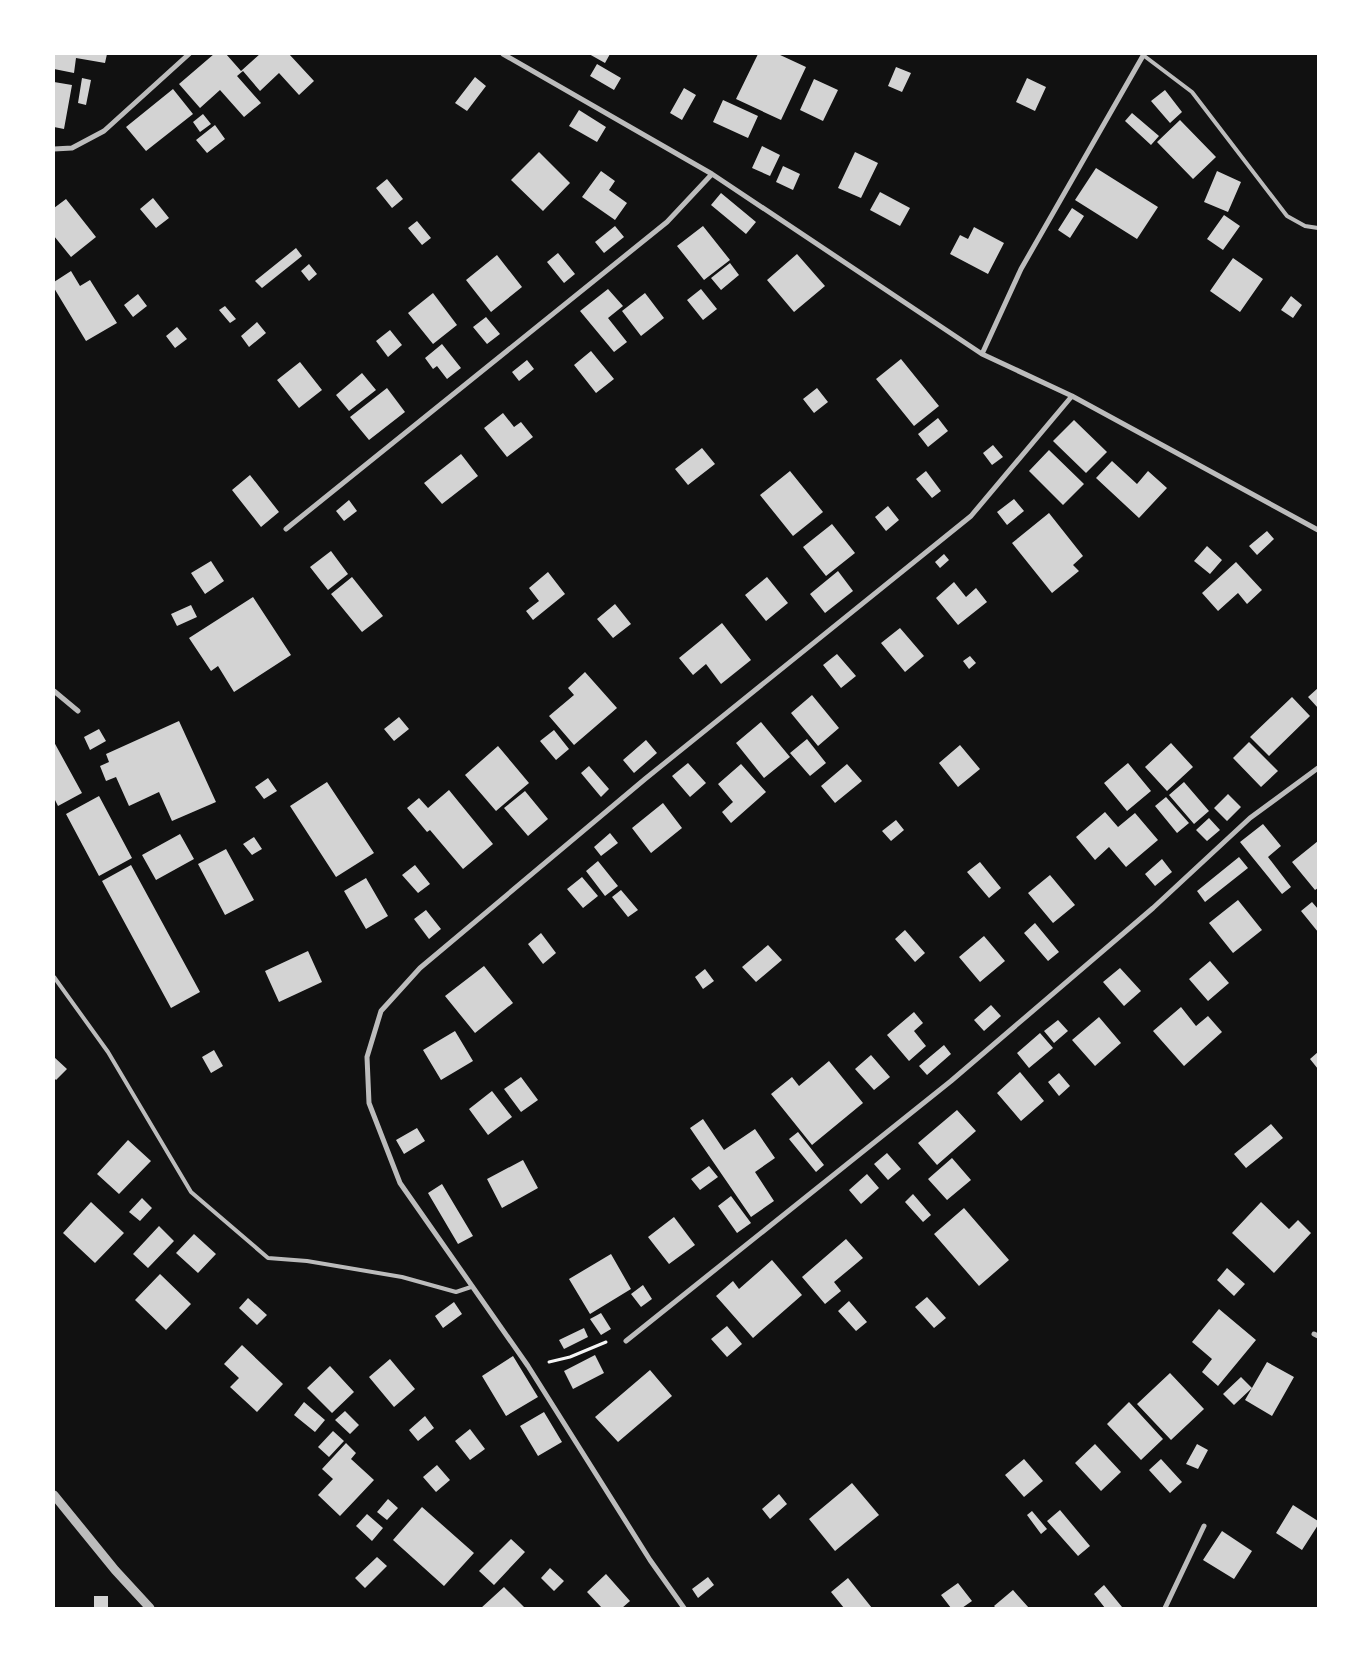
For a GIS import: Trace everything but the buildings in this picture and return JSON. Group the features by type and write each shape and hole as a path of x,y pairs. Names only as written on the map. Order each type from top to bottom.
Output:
{"street":[{"path":"54,149 72,148 104,131 189,54"},
{"path":"503,54 712,174 982,354 1072,396 1318,530"},
{"path":"982,354 1021,269 1144,54"},
{"path":"286,529 667,222 712,174"},
{"path":"684,1608 650,1560 528,1366 400,1183 369,1103 367,1057 380,1011 420,968 645,779 971,516 1072,396"},
{"path":"54,691 78,711"},
{"path":"626,1341 951,1081 1153,908 1250,818 1318,768"},
{"path":"54,1495 115,1570 150,1608"},
{"path":"1165,1608 1204,1526"}],"lane":[{"path":"1144,54 1192,92 1288,216 1305,226 1318,228"},
{"path":"54,977 108,1052 191,1192 268,1258 307,1261 402,1277 456,1292 471,1287"}],"path":[{"path":"528,1366 570,1358 607,1341 626,1341"}]}
